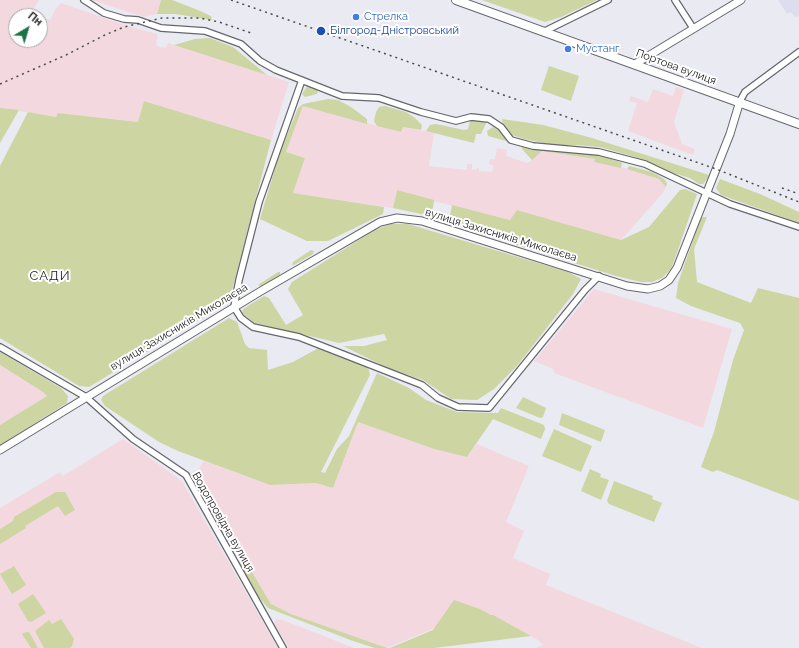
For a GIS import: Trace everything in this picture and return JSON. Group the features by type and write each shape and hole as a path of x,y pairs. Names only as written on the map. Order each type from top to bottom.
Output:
{"main road":[{"name":"Портова вулиця","path":"456,0 740,101 799,124"}],"street":[{"path":"84,0 104,13 124,19 138,20 161,28 205,31 241,44 271,67 342,96 379,98 421,112 456,121 471,117 489,119 501,127 511,140 540,147 598,152 645,164 705,193 799,227"},
{"path":"543,32 608,0"},
{"path":"675,0 694,28"},
{"path":"635,64 740,0"},
{"path":"740,101 745,92 799,52"},
{"path":"302,80 259,202 239,280 234,307 242,318 253,327 299,337 422,385 438,398 458,407 489,408 585,290 599,276"},
{"name":"вулиця Захисників Миколаєва","path":"0,450 234,307 380,222 396,218 422,221 627,286 648,289 660,286 669,280 677,268 705,193 730,134 740,101"},
{"name":"Водопровідна вулиця","path":"0,347 86,397 133,439 186,475 283,648"}],"shaded area":[{"path":"0,0 39,0 34,8 8,8 8,48 48,48 48,19 50,20 55,10 61,3 134,28 158,34 156,45 160,47 166,48 168,43 289,82 271,140 144,101 139,122 58,113 57,117 0,108"},
{"path":"91,0 161,0 157,14 144,17"},
{"path":"778,0 799,0 799,16 795,17 791,12 787,14"},
{"path":"676,87 684,90 674,122 682,144 695,149 693,155 628,131 637,103 629,101 631,96 648,102 653,89 673,96"},
{"path":"303,106 401,132 402,127 434,133 429,166 467,170 467,164 472,164 472,170 479,168 479,171 492,172 494,166 489,164 490,159 495,159 497,148 507,150 506,156 528,163 542,151 595,159 594,162 624,168 659,179 666,187 662,194 621,240 517,210 511,220 396,192 393,208 293,193 305,158 286,152"},
{"path":"594,289 732,329 703,428 554,373 553,369 534,361"},
{"path":"0,365 47,396 0,425"},
{"path":"358,422 434,449 467,457 477,444 529,466 506,522 524,531 513,558 550,574 546,585 702,648 536,648 543,645 538,640 480,609 387,648 291,614 271,604 193,477 204,461 270,485 316,483 333,488"},
{"path":"123,439 182,481 278,648 0,648 0,508 60,472 63,476"},
{"path":"276,619 283,620 354,648 289,648 274,624"}],"green space":[{"path":"161,0 172,0 198,10 211,16 212,20 175,14 157,14"},
{"path":"482,0 597,0 561,17 545,22"},
{"path":"210,38 233,47 267,75 174,45 195,39"},
{"path":"549,66 579,76 571,101 541,90"},
{"path":"308,85 318,90 317,94 305,97 302,94"},
{"path":"328,99 338,100 351,107 367,119 367,124 303,106 286,152 305,158 293,193 384,207 383,214 328,241 307,241 260,219 279,155 298,108 303,104"},
{"path":"144,101 271,140 229,302 89,387 79,386 0,338 0,166 28,112 56,117 58,113 138,122"},
{"path":"385,106 406,112 415,118 422,125 421,130 403,127 401,132 377,126 374,121 376,112 379,107"},
{"path":"0,108 19,110 0,143"},
{"path":"475,119 487,121 481,134 476,134 474,143 426,131 430,125 436,124 464,130 468,129 470,121"},
{"path":"502,119 543,125 592,138 709,175 703,184 699,184 690,178 670,172 635,157 600,147 553,145 524,139 512,135 503,125"},
{"path":"493,127 499,130 506,141 488,136 487,131"},
{"path":"525,146 551,151 598,154 622,163 621,168 594,162 595,159 542,151 532,160 522,149 522,147"},
{"path":"629,166 652,172 664,179 667,183 666,187 659,179 627,169"},
{"path":"720,179 760,194 799,212 799,223 721,195 716,188"},
{"path":"685,189 697,194 677,253 671,269 662,278 652,282 641,282 616,276 475,232 458,224 450,216 452,205 510,220 517,210 621,240 649,227 680,190"},
{"path":"397,190 434,200 433,208 429,212 421,214 393,208"},
{"path":"703,217 707,217 694,249 697,282 751,303 758,288 799,298 799,501 717,470 713,472 701,467 714,432 733,360 744,330 740,323 691,306 676,298 678,283 700,220"},
{"path":"389,224 408,224 568,272 581,279 573,294 517,366 494,389 477,400 451,399 423,380 390,369 343,346 364,346 387,340 384,334 339,343 255,323 242,313 243,309 264,296 269,298 286,325 303,315 288,289 292,282 373,231"},
{"path":"311,250 314,251 313,254 292,265 293,262"},
{"path":"280,272 280,275 262,287 258,285"},
{"path":"229,318 237,322 245,344 249,348 267,350 268,370 293,362 324,345 368,367 370,375 321,472 325,473 337,449 349,436 377,373 409,388 426,400 457,412 498,413 501,408 544,425 545,429 541,439 493,419 467,457 434,449 358,422 333,488 316,483 270,485 178,451 159,442 105,406 101,400 103,396"},
{"path":"0,352 61,388 68,396 67,403 0,445 0,425 47,396 0,365"},
{"path":"523,397 546,408 543,417 540,418 516,408"},
{"path":"562,413 605,430 601,442 559,425"},
{"path":"554,429 592,446 581,472 542,456"},
{"path":"590,469 601,474 600,477 609,480 601,500 581,491"},
{"path":"614,481 653,496 652,499 662,503 654,522 609,504 607,501"},
{"path":"56,492 65,492 75,510 65,516 58,506 25,526 26,528 0,544 0,529 13,521 14,517"},
{"path":"243,557 271,604 291,614 387,648 375,648 353,641 268,608 258,596 239,562"},
{"path":"14,566 26,585 12,594 0,574"},
{"path":"33,594 46,613 31,622 28,621 18,604"},
{"path":"454,600 493,615 531,636 434,648 390,648 433,630"},
{"path":"61,619 74,639 72,646 70,648 44,648 35,631 49,620 52,624"},
{"path":"29,632 38,648 31,648 22,634"}],"railway":[{"path":"231,0 716,169 799,202"},
{"path":"0,84 66,55 124,27 162,18 200,18 219,22 254,34"},
{"path":"782,188 799,194"}],"place":[{"name":"Стрелка","path":"356,17"},
{"name":"Білгород-Дністровський","path":"321,31"},
{"name":"Мустанг","path":"568,49"}],"district":[{"name":"САДИ","path":"50,276"}]}
